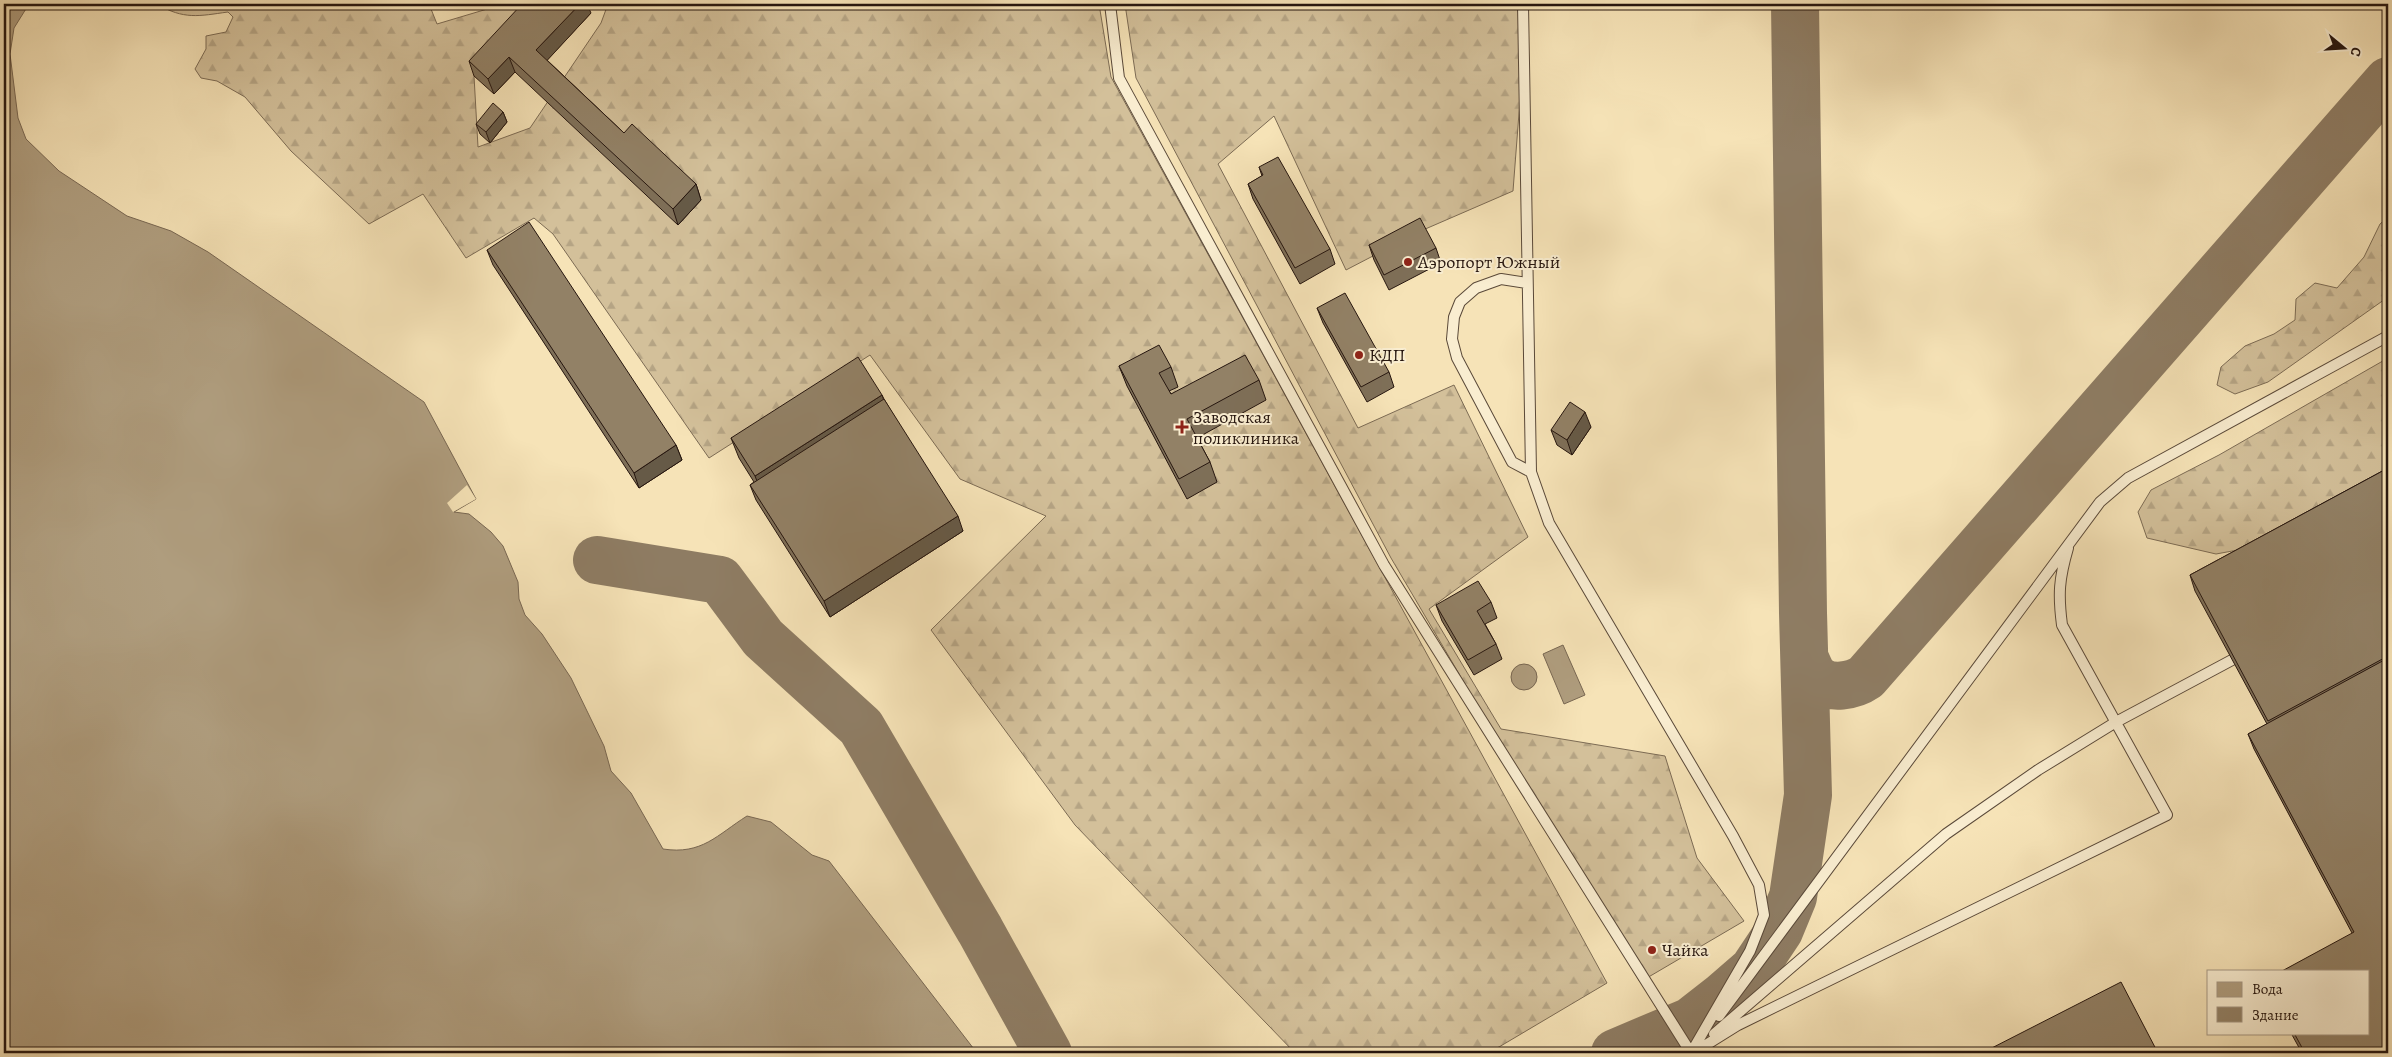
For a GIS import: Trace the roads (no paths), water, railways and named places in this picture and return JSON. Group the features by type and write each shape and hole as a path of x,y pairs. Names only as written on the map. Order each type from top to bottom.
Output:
{"lane":[{"path":"1110,4 1119,78 1384,565 1691,1053"},
{"path":"1523,4 1531,472 1549,523 1733,836 1759,885 1764,915 1750,951 1691,1053"},
{"path":"1527,283 1501,279 1476,288 1460,302 1454,317 1452,339 1457,358 1512,462 1531,472"},
{"path":"1691,1053 2100,502 2128,478 2388,336"},
{"path":"1691,1053 1738,1025 2167,815 2062,625 2058,595 2070,542"},
{"path":"1691,1053 1946,834 2038,770 2116,722 2232,660"}],"water":[{"path":"4,4 29,4 14,28 10,54 18,118 26,139 59,171 127,216 171,231 208,252 424,402 476,499 454,512 469,514 491,532 503,546 518,582 519,599 525,615 542,634 571,678 604,746 611,771 631,793 663,849 677,850 699,846 718,836 747,816 771,822 812,855 829,861 977,1053 4,1053"},
{"path":"1563,645 1585,695 1564,704 1543,654"},
{"path":"1524,664 1533,668 1537,677 1533,686 1524,690 1515,686 1511,677 1515,668"}],"place":[{"name":"Аэропорт Южный","path":"1408,262"},
{"name":"КДП","path":"1359,355"},
{"name":"Заводская поликлиника","path":"1182,427"},
{"name":"Чайка","path":"1652,950"}]}
